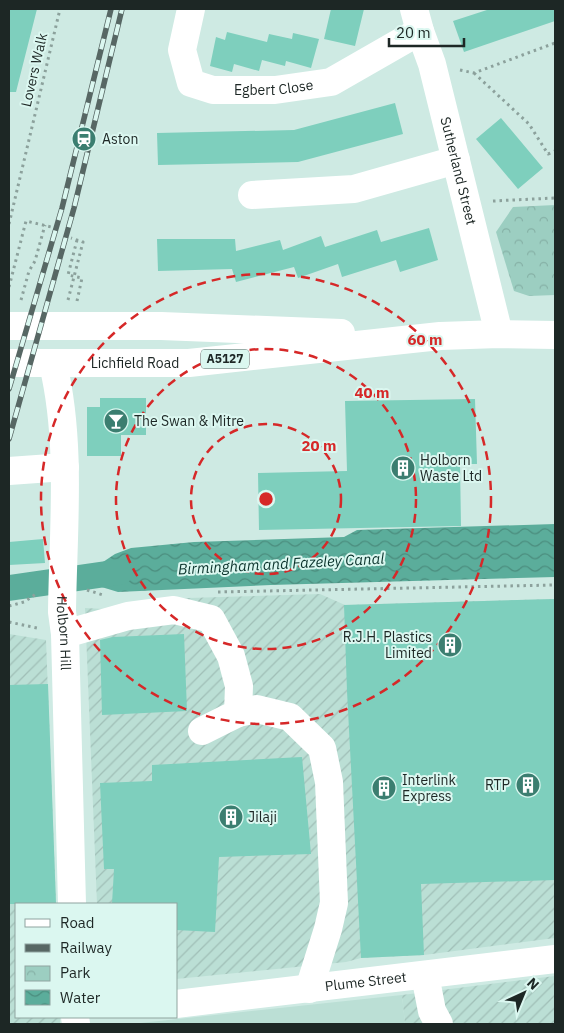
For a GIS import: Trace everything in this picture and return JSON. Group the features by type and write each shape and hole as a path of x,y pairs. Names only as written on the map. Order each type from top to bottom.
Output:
{"street":[{"name":"Egbert Close","path":"191,9 182,50 191,83 213,90 275,90 331,82 417,20"},
{"name":"Sutherland Street","path":"417,20 432,64 499,334"},
{"path":"252,195 354,189 456,160"},
{"name":"Lichfield Road","path":"14,317 161,326 440,336 555,335"},
{"name":"Lichfield Road","path":"9,363 189,363 440,336"},
{"name":"Holborn Hill","path":"53,364 60,393 65,467 63,561 57,613 72,903"},
{"path":"9,471 65,467"},
{"path":"57,613 128,616 174,610 211,619 231,656 239,686 238,712"},
{"path":"202,731 238,712 257,709 290,717 322,748 329,782 334,903 309,989"},
{"name":"Plume Street","path":"178,1004 555,959"},
{"path":"425,975 432,1011 439,1024"}],"path":[{"name":"Lovers Walk","path":"9,224 60,9"},
{"path":"474,74 555,44"},
{"path":"432,64 474,74 529,124 548,154 555,151"},
{"path":"465,200 511,201 555,198"},
{"path":"9,287 26,221 51,226"},
{"path":"14,317 29,271 35,261 45,225"},
{"path":"71,238 83,242 71,290"},
{"path":"77,240 68,275 82,278 80,287"},
{"path":"209,592 555,585"},
{"path":"79,590 88,590 109,597"},
{"path":"9,606 24,602 35,594 57,613"}],"shaded area":[{"path":"320,594 345,605 555,599 555,938 424,955 361,958 346,962 178,979 178,903 97,903 85,608 122,610 136,602 188,598"},
{"path":"9,634 46,640 56,903 15,903 15,1018 60,1018 60,1024 9,1024"},
{"path":"555,976 555,1024 405,1024 402,995"},
{"path":"402,995 405,1024 131,1024"}],"green space":[{"path":"555,205 555,295 529,296 514,291 496,232 513,207"}],"water":[{"path":"555,524 555,577 271,585 118,592 85,582 86,572 115,554 131,548 194,542 344,537 357,530"}],"building":[{"path":"9,9 37,9 16,92 9,92"},
{"path":"331,9 364,9 355,46 324,39"},
{"path":"490,9 555,9 555,21 464,52 453,21"},
{"path":"227,32 267,42 269,34 292,39 293,33 319,39 311,68 286,61 285,66 262,60 259,71 234,64 232,72 210,66 216,37 225,40"},
{"path":"395,103 403,134 298,162 158,165 157,133 294,130"},
{"path":"501,118 543,168 518,189 476,139"},
{"path":"429,228 438,260 400,272 396,260 342,277 338,264 298,278 294,267 236,282 232,269 158,271 157,239 235,239 236,251 280,240 283,250 321,236 325,247 377,230 381,242"},
{"name":"The Swan & Mitre","path":"100,398 146,398 146,435 121,435 121,456 87,456 87,407 100,407"},
{"name":"Holborn Waste Ltd","path":"475,399 477,464 460,464 461,526 259,530 258,473 347,471 345,401"},
{"path":"43,539 45,563 9,565 9,542"},
{"path":"555,599 555,880 421,884 424,955 361,958 344,605"},
{"path":"184,634 187,711 102,715 100,640 113,637"},
{"path":"48,684 56,903 9,904 9,685"},
{"path":"302,757 311,854 219,857 215,932 178,930 178,903 112,903 114,869 104,869 100,783 152,781 152,765"}],"waterway":[{"name":"Birmingham and Fazeley Canal","path":"9,588 120,572"}],"railway":[{"path":"9,389 62,208 111,9"},
{"path":"9,439 74,208 122,9"}],"place":[{"name":"Aston","path":"84,139"},
{"name":"The Swan & Mitre","path":"116,421"},
{"name":"Holborn Waste Ltd","path":"403,468"},
{"name":"R.J.H. Plastics Limited","path":"450,645"},
{"name":"RTP","path":"528,785"},
{"name":"Interlink Express","path":"384,788"},
{"name":"Jilaji","path":"231,817"}]}
